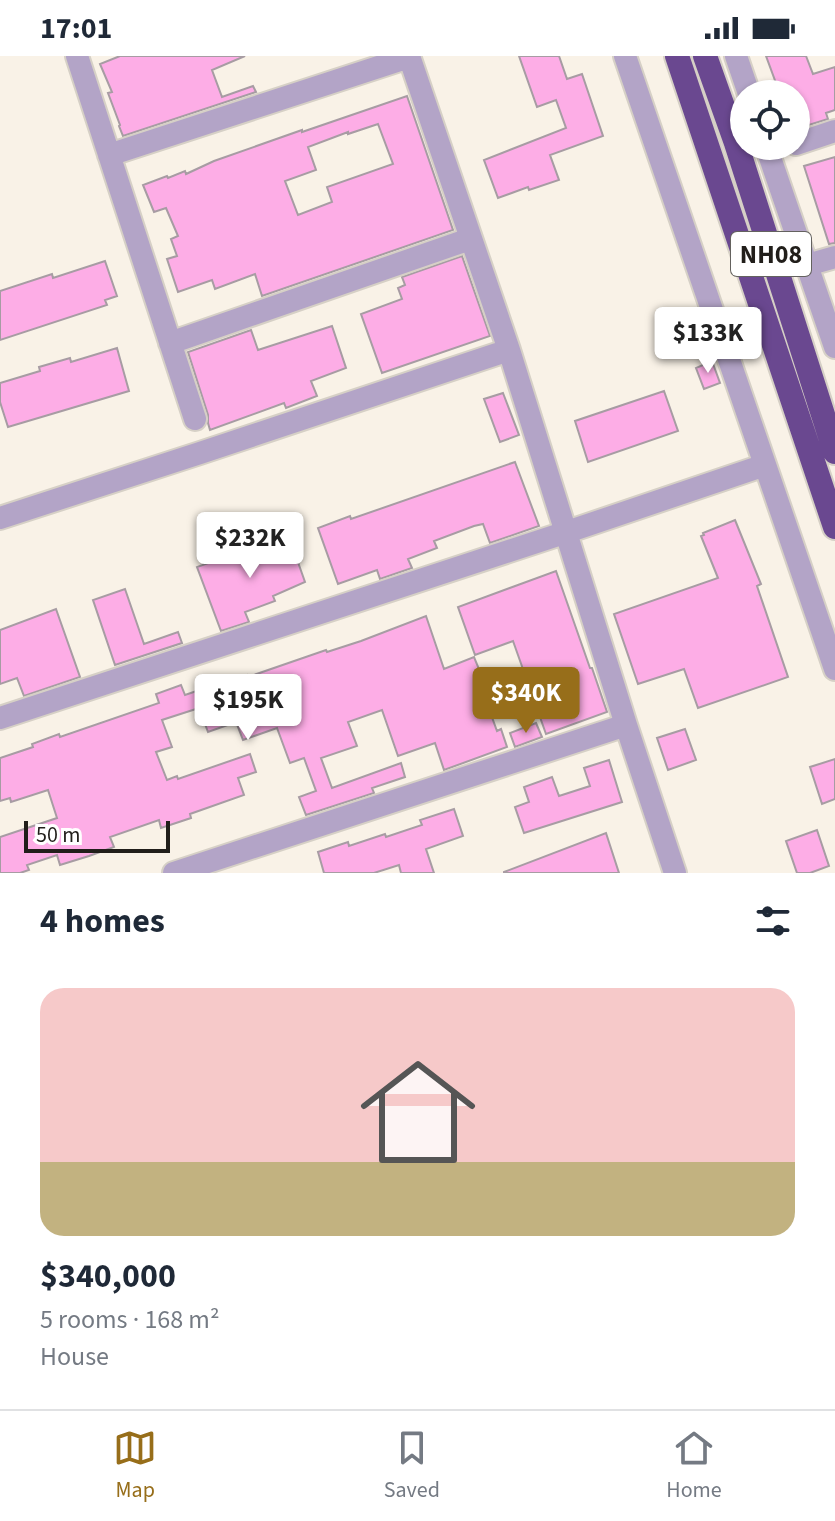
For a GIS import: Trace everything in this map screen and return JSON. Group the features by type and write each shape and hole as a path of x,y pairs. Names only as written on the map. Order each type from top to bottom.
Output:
{"highway":[{"name":"NH08","path":"677,56 835,527"},
{"name":"NH08","path":"705,56 835,452"}],"street":[{"path":"77,56 195,419"},
{"path":"625,56 835,669"},
{"path":"736,56 744,80"},
{"path":"109,155 409,57 509,350 675,873"},
{"path":"810,139 835,131"},
{"path":"778,160 807,265 835,347"},
{"path":"170,343 470,239"},
{"path":"807,265 835,257"},
{"path":"0,518 509,350"},
{"path":"0,718 765,465"},
{"path":"174,873 626,725"}],"building":[{"path":"120,56 245,56 212,70 222,97 253,86 256,92 123,136 108,93 112,92 100,64"},
{"path":"519,56 559,56 567,79 582,74 603,136 550,155 559,180 498,198 484,160 566,128 556,100 537,107"},
{"path":"766,56 806,56 813,74 835,67 835,110 826,113 828,119 810,125 810,80 775,80"},
{"path":"407,96 453,230 262,296 255,274 215,289 212,280 178,292 167,259 177,256 171,239 178,236 166,208 154,212 143,185 185,171 186,174 214,161","holes":["378,124 393,164 327,187 332,202 298,215 285,181 316,170 308,147"]},
{"path":"835,157 835,243 829,244 804,166"},
{"path":"462,256 490,336 382,373 361,314 402,299 398,288 405,285 402,277"},
{"path":"105,261 117,296 105,300 107,305 0,340 0,291"},
{"path":"332,326 346,368 311,381 317,396 286,408 284,403 210,430 188,352 251,330 258,350"},
{"path":"117,348 129,391 8,427 0,402 0,383 40,371 39,367 70,358 71,362"},
{"path":"712,361 720,383 704,389 696,368"},
{"path":"664,391 678,431 588,462 575,421"},
{"path":"503,393 519,435 500,442 484,399"},
{"path":"515,462 539,526 490,543 483,524 474,526 434,541 437,548 408,559 412,568 380,579 377,570 338,584 318,528"},
{"path":"735,520 761,584 757,586 788,677 698,708 684,669 638,684 614,614 718,578 701,536"},
{"path":"288,534 305,582 273,596 275,601 245,612 249,622 221,631 197,567"},
{"path":"556,571 607,712 546,734 513,641 475,655 458,607"},
{"path":"125,589 144,644 178,632 182,643 115,665 93,600"},
{"path":"56,609 80,677 24,696 17,678 0,684 0,630"},
{"path":"426,616 444,669 474,657 481,674 477,676 497,731 501,729 507,747 444,770 435,743 398,756 382,710 348,722 357,746 321,758 332,788 401,763 405,777 372,788 374,793 306,815 299,797 316,791 304,758 290,763 277,728 243,740 236,722 208,732 199,708 162,720 172,747 156,752 167,780 250,754 256,772 238,778 244,795 161,828 159,820 110,837 114,847 89,856 60,865 57,855 27,865 29,870 20,873 0,873 0,837 57,818 48,790 11,802 10,798 0,801 0,758 59,734 60,737 159,703 156,694 181,685 185,695 361,641"},
{"path":"536,723 542,737 515,747 510,733"},
{"path":"685,729 696,760 668,770 657,738"},
{"path":"835,759 835,799 822,804 810,767"},
{"path":"609,760 622,802 524,833 515,807 529,802 524,787 552,777 559,796 590,786 584,768"},
{"path":"454,809 463,836 426,849 434,873 401,873 399,865 374,873 324,873 318,852 348,842 349,846 385,834 386,837 422,825 420,820"},
{"path":"817,830 829,866 810,873 797,873 786,841"},
{"path":"606,833 619,873 504,873 504,872"}]}
